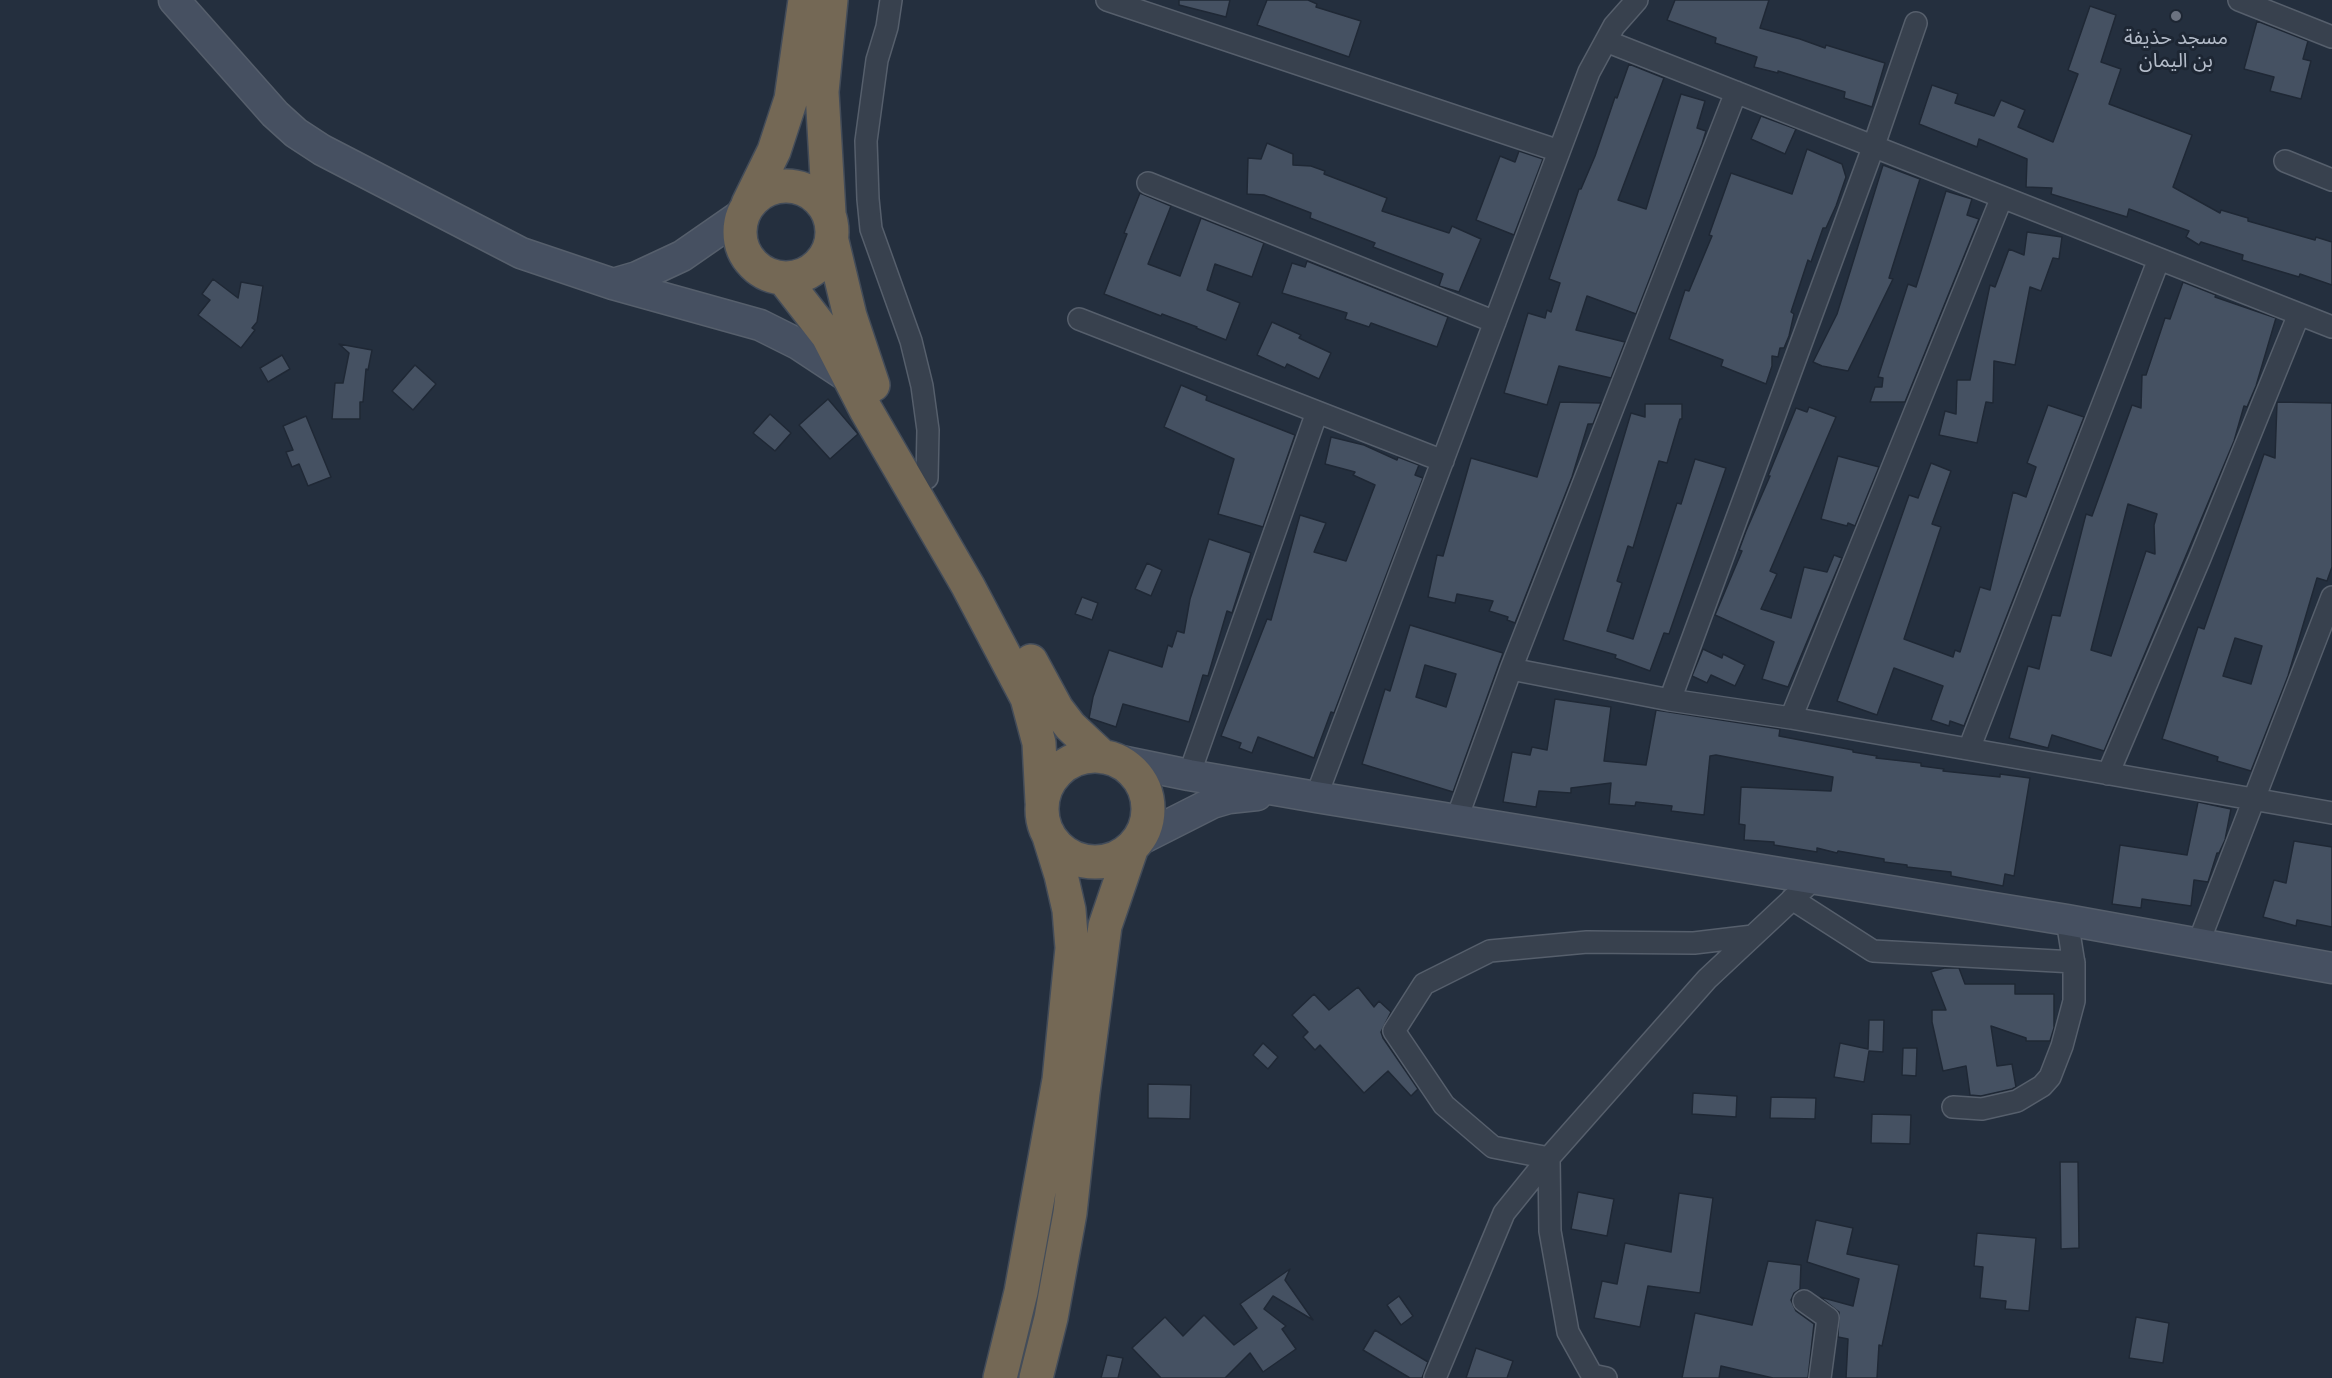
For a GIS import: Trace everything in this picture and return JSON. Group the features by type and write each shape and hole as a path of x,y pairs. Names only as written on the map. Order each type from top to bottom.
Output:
{"highway":[{"path":"805,0 791,99 774,151 745,209 740,227 741,242 746,255 756,267 768,275 783,278 808,273 827,254 830,227 822,92 831,0"},
{"path":"745,209 757,196 769,188 783,185 810,192 821,201 830,227 850,316 869,376 894,428 990,578 1057,708 1070,726 1107,758"},
{"path":"783,278 828,336 866,410 968,586 1027,698 1039,743 1043,818 1061,875 1069,910 1072,948 1059,1080 1021,1292 1000,1378"},
{"path":"1036,1378 1051,1318 1071,1214 1105,926 1134,844 1145,826 1148,810 1146,793 1138,778 1126,766 1107,758 1089,756 1076,760 1053,776 1042,801"},
{"path":"1048,833 1058,847 1071,856 1086,861 1103,861 1119,856 1134,844"}],"street":[{"path":"174,0 275,114 296,134 322,150 497,242 550,264 613,284 760,325 798,344 851,379"},
{"path":"891,0 887,27 877,60 866,141 868,199 871,229 911,341 922,386 928,430 927,478"},
{"path":"1107,0 1559,151"},
{"path":"1303,795 1443,461 1589,72 1614,26 1637,0"},
{"path":"2252,2 2332,37"},
{"path":"1670,700 1874,145 1916,23"},
{"path":"1606,41 2332,327"},
{"path":"1456,821 1511,669 1736,92"},
{"path":"2285,161 2332,180"},
{"path":"1148,183 1495,322"},
{"path":"1791,718 2002,197"},
{"path":"613,284 660,267 682,256 703,243 745,209"},
{"path":"1969,749 2159,259"},
{"path":"2108,774 2200,558 2299,314"},
{"path":"1080,319 1443,461"},
{"path":"1189,775 1317,412"},
{"path":"2198,944 2332,597"},
{"path":"1511,669 1670,700 1791,718 2332,813"},
{"path":"1107,758 1303,795 2067,920 2332,968"},
{"path":"1134,844 1212,803 1246,795 1303,795"},
{"path":"1435,1378 1504,1214 1549,1158 1707,979 1814,879"},
{"path":"1792,900 1873,951 2074,962"},
{"path":"1953,1107 1982,1109 2017,1101 2037,1090 2050,1077 2062,1046 2074,1001 2074,962 2067,920"},
{"path":"1549,1158 1493,1147 1444,1105 1394,1031 1424,984 1490,951 1587,942 1694,943 1753,936"},
{"path":"1549,1158 1550,1231 1568,1332 1592,1375 1606,1378"},
{"path":"1804,1301 1828,1318 1820,1378"}],"building":[{"path":"1179,0 1230,0 1226,17 1179,5"},
{"path":"1267,0 1308,0 1317,4 1316,7 1361,21 1349,57 1257,25"},
{"path":"1675,0 1769,0 1760,28 1885,63 1872,107 1844,98 1845,92 1778,71 1778,73 1754,67 1757,57 1715,43 1716,38 1667,20"},
{"path":"2090,6 2116,15 2101,62 2121,69 2109,104 2192,135 2173,187 2220,213 2221,210 2248,218 2248,221 2315,240 2316,237 2332,242 2332,285 2300,274 2299,277 2242,260 2243,255 2201,242 2199,245 2186,237 2189,231 2129,209 2127,217 2051,194 2052,188 2026,187 2027,159 1979,139 1977,147 1919,124 1932,85 1958,94 1955,103 1994,116 2001,100 2025,110 2018,127 2053,142 2078,74 2068,70"},
{"path":"2257,21 2308,41 2303,59 2311,61 2301,99 2270,91 2274,77 2244,69"},
{"path":"1629,64 1664,78 1618,200 1646,209 1681,94 1705,101 1697,128 1706,131 1702,144 1636,314 1587,296 1576,330 1625,342 1611,378 1559,366 1547,405 1504,393 1528,313 1545,318 1547,310 1551,312 1560,283 1549,279 1579,189 1595,156"},
{"path":"1761,116 1796,129 1785,154 1751,139"},
{"path":"1267,143 1293,154 1293,165 1311,166 1325,171 1324,174 1387,198 1382,211 1449,233 1452,226 1481,239 1459,292 1439,286 1443,274 1373,247 1375,243 1310,218 1311,213 1264,195 1247,194 1248,158 1261,159"},
{"path":"1807,149 1842,164 1846,177 1836,206 1826,228 1823,228 1811,262 1808,260 1791,312 1794,314 1789,336 1784,348 1780,348 1778,357 1772,356 1772,366 1766,384 1721,366 1723,360 1669,339 1685,290 1689,291 1712,236 1709,235 1731,173 1792,194"},
{"path":"1519,151 1543,159 1514,235 1476,220 1500,156 1515,162"},
{"path":"1883,165 1920,179 1889,278 1893,279 1848,371 1822,366 1813,362 1837,314"},
{"path":"1946,191 1972,199 1967,215 1979,219 1905,402 1870,402 1875,387 1882,387 1883,378 1878,377 1908,284 1916,287"},
{"path":"1140,193 1171,206 1148,264 1180,276 1201,218 1264,243 1252,277 1215,264 1207,290 1240,303 1226,340 1197,327 1104,294"},
{"path":"2027,232 2062,237 2059,259 2053,258 2041,291 2030,287 2015,365 1994,361 1993,403 1986,402 1977,443 1939,435 1945,411 1956,414 1957,380 1970,380 1990,285 1995,287 2009,249 2024,255"},
{"path":"1307,261 1448,317 1437,347 1371,323 1369,327 1345,319 1347,313 1282,293 1292,263 1305,267"},
{"path":"213,279 238,298 241,282 263,286 257,322 252,328 255,330 241,348 198,315 210,300 202,294"},
{"path":"2183,282 2216,295 2215,297 2276,318 2256,386 2247,407 2244,406 2234,441 2104,751 2052,735 2048,748 2009,738 2028,666 2039,669 2052,615 2060,616 2086,514 2092,516 2132,405 2141,408 2142,375 2146,375 2165,318 2170,319","holes":["2128,504 2157,514 2154,525 2155,554 2146,551 2111,656 2091,650"]},
{"path":"1272,322 1301,335 1299,338 1331,353 1319,379 1287,364 1285,368 1257,355"},
{"path":"339,344 372,350 368,370 366,369 363,402 360,402 360,419 332,419 335,383 343,383 349,353"},
{"path":"282,355 290,369 268,382 260,368"},
{"path":"415,365 436,384 413,410 392,391"},
{"path":"1181,385 1207,396 1206,400 1295,435 1263,527 1218,514 1234,459 1164,427"},
{"path":"828,399 858,434 830,459 799,425"},
{"path":"1560,402 1601,403 1593,424 1588,424 1572,477 1515,623 1507,620 1508,617 1489,611 1493,601 1457,594 1455,603 1428,597 1437,555 1443,556 1471,458 1537,477"},
{"path":"2277,402 2332,403 2332,567 2327,581 2317,578 2288,676 2251,771 2217,761 2218,757 2162,739 2198,627 2204,629 2264,454 2275,458","holes":["2235,638 2262,646 2251,684 2223,676"]},
{"path":"1645,404 1682,404 1682,419 1680,419 1667,463 1659,461 1633,548 1628,546 1617,581 1622,583 1607,631 1633,639 1677,503 1681,504 1695,459 1726,468 1669,634 1664,633 1650,671 1615,658 1616,655 1563,640 1631,413 1645,417"},
{"path":"2048,405 2084,417 1964,726 1950,721 1949,726 1931,720 1943,686 1894,668 1877,715 1837,701 1909,495 1918,498 1931,463 1951,471 1932,524 1941,527 1904,639 1953,657 1955,650 1960,652 1980,587 1990,590 2013,492 2026,497 2036,467 2027,463"},
{"path":"1809,407 1836,417 1770,571 1777,574 1761,609 1791,618 1804,567 1827,572 1834,555 1842,558 1788,687 1762,679 1774,642 1715,615 1742,551 1739,550 1746,531 1796,408 1807,412"},
{"path":"770,414 791,433 775,451 753,433"},
{"path":"306,416 331,477 308,486 299,464 292,467 286,452 293,450 283,426"},
{"path":"1331,437 1364,445 1397,460 1398,457 1419,465 1415,475 1423,478 1334,713 1331,712 1314,758 1258,737 1252,753 1239,748 1241,743 1221,736 1267,619 1271,620 1300,515 1326,523 1314,552 1346,561 1375,485 1353,475 1355,472 1325,464"},
{"path":"1838,456 1879,467 1855,526 1821,519"},
{"path":"1209,539 1251,553 1232,613 1227,611 1208,676 1203,675 1189,722 1123,704 1116,727 1089,718 1093,697 1109,650 1162,667 1168,645 1172,647 1177,631 1184,633 1190,599"},
{"path":"1147,563 1162,570 1151,596 1135,589"},
{"path":"1082,597 1098,603 1092,620 1075,614"},
{"path":"1410,625 1503,653 1453,792 1362,764 1385,689 1390,691","holes":["1425,665 1456,674 1446,707 1416,697"]},
{"path":"1703,649 1722,658 1723,654 1745,665 1735,686 1711,675 1707,683 1692,676"},
{"path":"1555,699 1611,707 1604,761 1646,765 1656,710 1780,729 1779,736 1853,750 1853,752 1877,756 1876,758 1921,763 1921,766 1944,769 1943,771 2030,778 2014,876 2005,874 2003,886 1951,876 1951,872 1884,862 1884,859 1817,848 1817,852 1774,845 1774,842 1744,840 1745,825 1739,824 1741,787 1831,791 1833,777 1716,755 1710,756 1704,815 1671,811 1672,806 1636,802 1635,806 1609,804 1611,783 1571,788 1571,793 1539,791 1536,807 1503,802 1512,752 1530,755 1532,747 1547,750"},
{"path":"2198,802 2231,809 2225,840 2217,853 2208,882 2194,880 2191,906 2142,899 2141,908 2112,904 2120,845 2187,855"},
{"path":"2294,841 2332,847 2332,927 2297,920 2296,926 2263,917 2274,880 2286,883"},
{"path":"1944,968 1959,968 1965,984 2015,984 2015,994 2054,994 2054,1028 2050,1041 2026,1041 2026,1038 1991,1026 1997,1066 2012,1064 2016,1087 1981,1096 1970,1095 1966,1066 1943,1071 1932,1022 1932,1010 1946,1010 1931,972"},
{"path":"1358,987 1374,1007 1379,1001 1391,1012 1381,1032 1418,1089 1411,1096 1388,1071 1364,1093 1320,1045 1315,1050 1303,1037 1308,1032 1292,1015 1314,994 1329,1010"},
{"path":"1869,1020 1884,1020 1883,1052 1869,1051 1864,1082 1834,1077 1840,1043 1868,1049"},
{"path":"1263,1043 1278,1057 1268,1069 1253,1055"},
{"path":"1903,1048 1917,1048 1916,1076 1902,1075"},
{"path":"1148,1084 1191,1085 1190,1119 1148,1118"},
{"path":"1693,1093 1737,1096 1736,1117 1692,1114"},
{"path":"1771,1097 1816,1098 1815,1119 1770,1118"},
{"path":"1872,1114 1911,1115 1910,1144 1871,1143"},
{"path":"2060,1162 2078,1162 2079,1248 2061,1249"},
{"path":"1578,1192 1614,1199 1607,1236 1571,1229"},
{"path":"1679,1193 1713,1198 1700,1293 1648,1286 1640,1327 1594,1318 1602,1281 1617,1284 1625,1243 1671,1252"},
{"path":"1816,1220 1853,1228 1847,1254 1899,1265 1882,1346 1879,1345 1877,1378 1846,1378 1848,1339 1838,1337 1839,1312 1820,1297 1853,1306 1859,1279 1807,1262"},
{"path":"1977,1233 2036,1238 2029,1311 2005,1309 2006,1301 1980,1298 1983,1267 1974,1266"},
{"path":"1768,1261 1801,1265 1800,1289 1794,1293 1791,1300 1796,1311 1814,1324 1808,1378 1773,1378 1721,1366 1719,1378 1682,1378 1695,1313 1752,1325"},
{"path":"1290,1269 1285,1280 1313,1320 1273,1296 1264,1309 1286,1326 1282,1329 1296,1349 1263,1372 1250,1353 1225,1378 1161,1378 1132,1348 1165,1317 1183,1336 1204,1315 1234,1345 1257,1328 1240,1304"},
{"path":"1399,1296 1413,1316 1401,1325 1387,1305"},
{"path":"2136,1317 2169,1323 2163,1363 2129,1358"},
{"path":"1375,1330 1428,1362 1422,1378 1410,1378 1363,1350"},
{"path":"1476,1348 1513,1361 1507,1378 1466,1378"},
{"path":"1107,1355 1123,1358 1118,1378 1101,1378"}],"place":[{"name":"مسجد حذيفة بن اليمان","path":"2176,16"}]}
